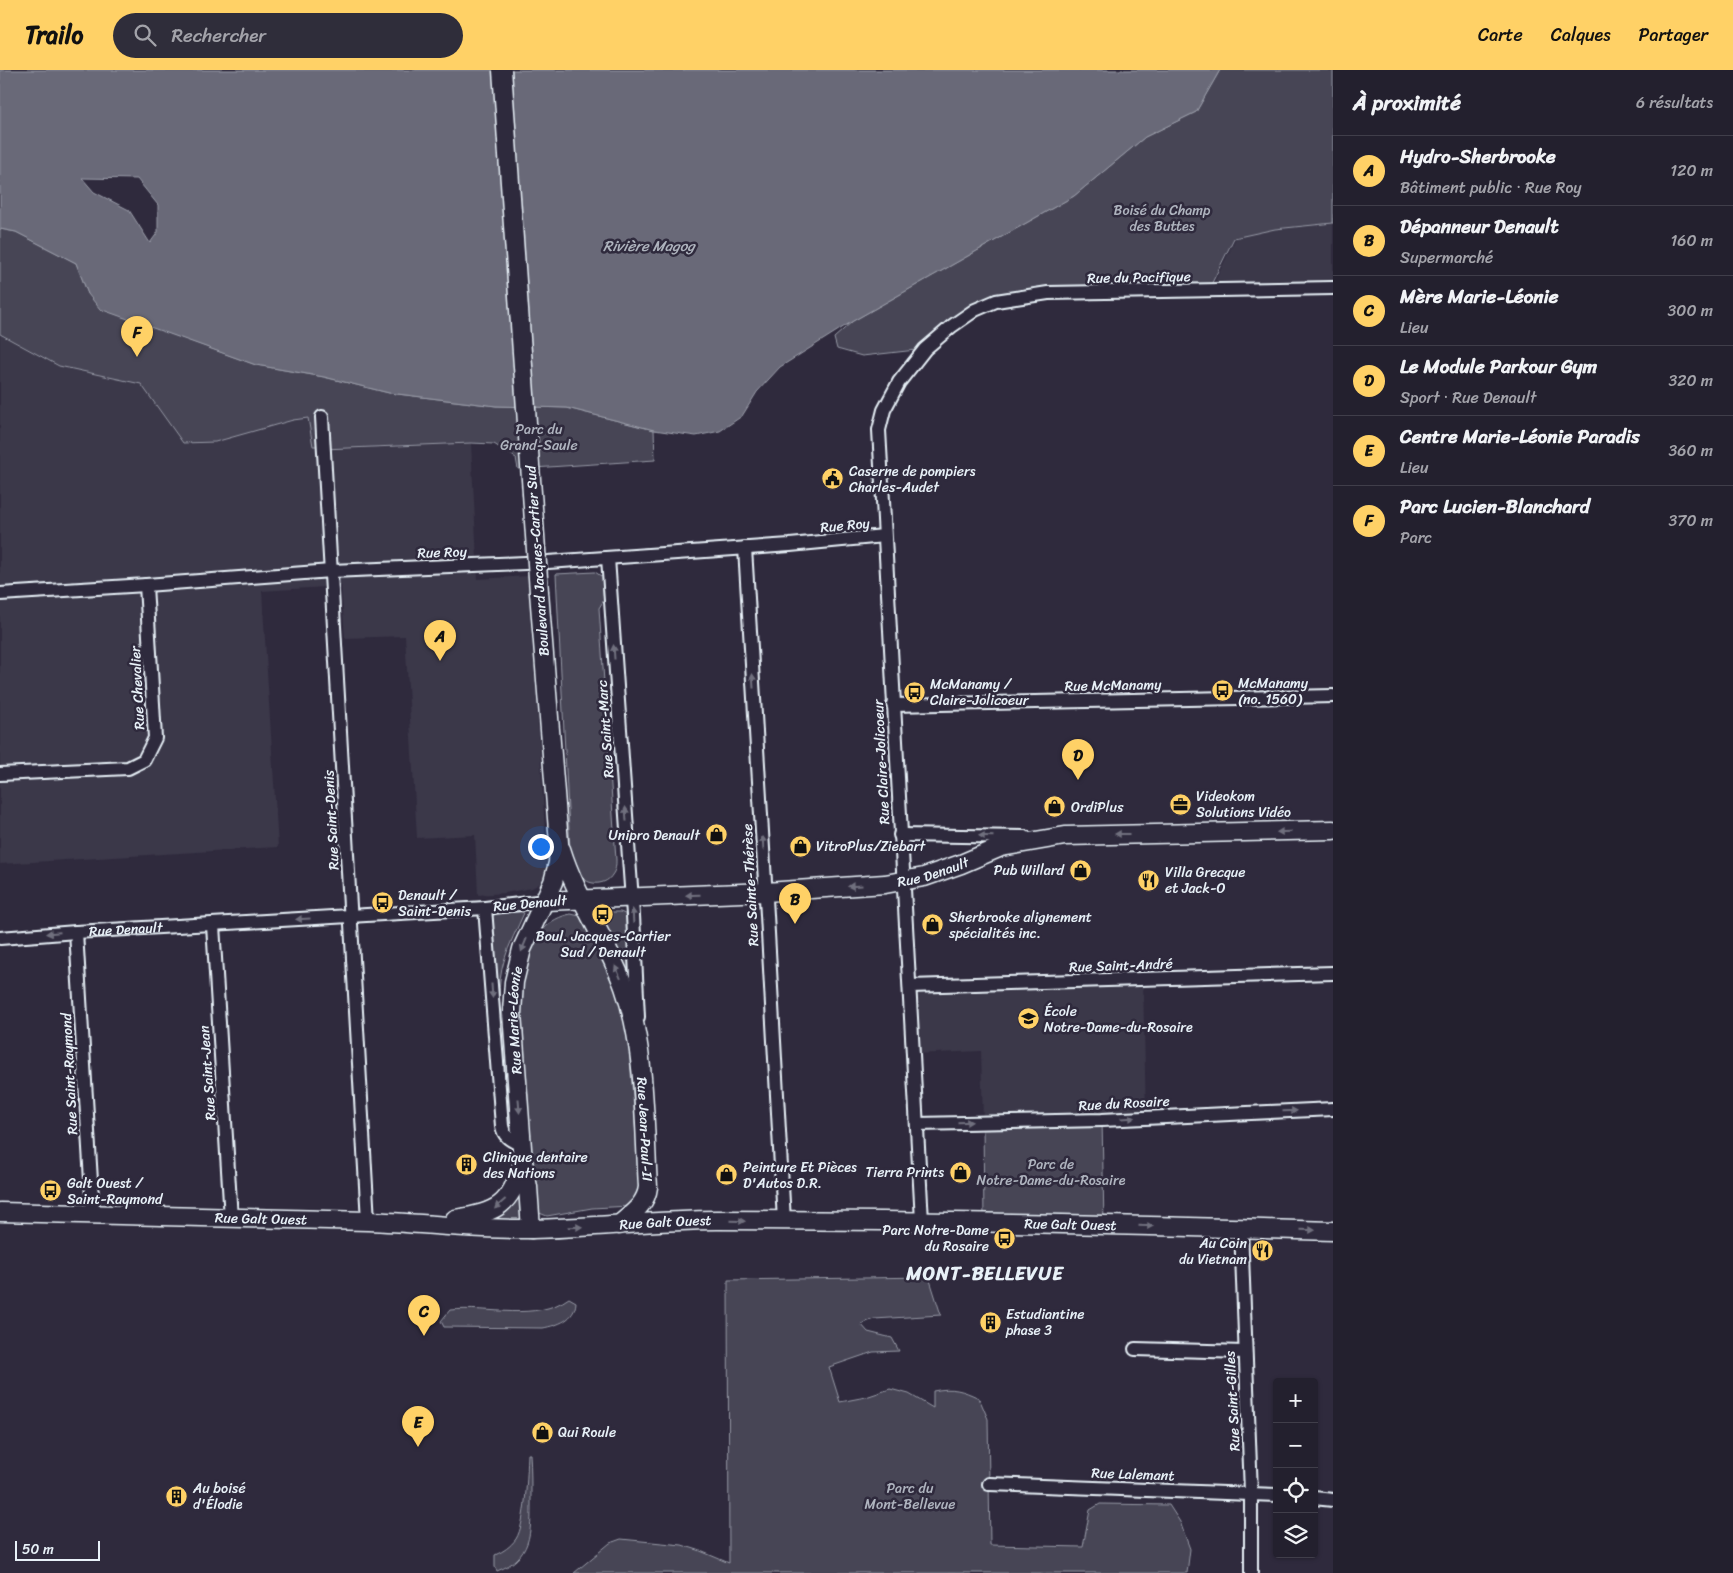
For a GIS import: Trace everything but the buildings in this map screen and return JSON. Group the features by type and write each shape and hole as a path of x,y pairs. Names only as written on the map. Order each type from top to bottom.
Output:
{"main road":[{"name":"Boulevard Jacques-Cartier Sud","path":"502,70 559,843 558,863 554,882 545,901"},
{"name":"Rue Denault","path":"545,901 766,892 885,884 924,877 1001,847 1052,837 1091,834 1198,834 1333,830"},
{"name":"Boulevard Jacques-Cartier Sud","path":"559,843 581,899"},
{"name":"Rue Jean-Paul-II","path":"581,899 610,953 624,987 640,1052 647,1196 642,1204 619,1225"},
{"name":"Rue Marie-Léonie","path":"531,1229 523,1154 512,997 522,949 545,901"},
{"path":"426,1223 477,1216 495,1210 506,1200 511,1192 523,1154"},
{"name":"Rue Galt Ouest","path":"0,1212 368,1221 426,1223 459,1227 531,1229 715,1220 922,1221 1333,1231"}],"street":[{"name":"Rue du Pacifique","path":"952,326 975,310 996,301 1048,293 1333,288"},
{"name":"Rue Claire-Jolicoeur","path":"922,1221 879,430 884,410 899,382 925,349 952,326"},
{"name":"Rue Saint-Denis","path":"322,417 368,1221"},
{"name":"Rue Roy","path":"0,594 331,571 608,558 884,536"},
{"name":"Rue Sainte-Thérèse","path":"745,548 784,1221"},
{"name":"Rue Saint-Marc","path":"608,558 631,897"},
{"name":"Rue Chevalier","path":"0,774 128,768 144,760 155,738 146,585"},
{"name":"Rue McManamy","path":"893,705 1333,696"},
{"name":"Rue Denault","path":"900,835 1052,837"},
{"name":"Rue Jean-Paul-II","path":"631,897 640,1052"},
{"name":"Rue Denault","path":"0,938 485,908 545,901"},
{"name":"Rue Marie-Léonie","path":"485,908 503,1133 523,1154"},
{"name":"Rue Saint-Jean","path":"213,925 231,1219"},
{"name":"Rue Saint-Raymond","path":"76,932 93,1214"},
{"name":"Rue Saint-André","path":"910,986 1333,972"},
{"name":"Rue du Rosaire","path":"916,1124 1102,1120 1333,1109"},
{"name":"Rue Saint-Gilles","path":"1241,1228 1251,1493 1251,1573"},
{"path":"1135,1349 1245,1352"},
{"name":"Rue Lalemant","path":"989,1484 1273,1495"},
{"path":"1318,1498 1333,1500"}],"shaded area":[{"path":"1316,73 1333,73 1333,287 1211,289"},
{"path":"0,334 59,366 141,384 183,443 215,442 293,420 322,417 324,449 471,443 478,579 530,576 547,866 545,866 543,882 532,888 478,895 475,835 417,838 405,636 345,638 341,586 262,591 278,847 0,864"},
{"name":"École Notre-Dame-du-Rosaire","path":"1143,980 1146,1117 983,1121 981,1051 914,1054 910,986"}],"green space":[{"name":"Boisé du Champ des Buttes","path":"1220,70 1333,70 1333,223 1275,229 1234,238 1208,291 996,301 925,349 862,356 837,349 834,338 853,321 1074,196 1145,137 1196,112"},
{"name":"Parc du Grand-Saule","path":"0,229 16,232 76,263 88,294 149,326 256,365 324,377 389,393 496,406 567,408 654,430 655,460 518,469 516,458 494,444 471,443 323,449 323,446 313,446 308,418 293,420 215,442 183,443 141,384 59,366 0,334"},
{"path":"595,572 604,578 605,598 599,608 616,860 615,869 610,878 603,882 591,883 579,873 570,849 556,574"},
{"path":"596,912 620,912 625,914 632,984"},
{"path":"497,913 524,913 508,949 502,970 499,1004 492,917"},
{"path":"571,914 584,917 614,972 628,1035 640,1186 639,1195 630,1206 592,1208 547,1216 537,1212 532,1197 521,1025 522,984 527,957 533,942 549,924 556,919"},
{"name":"Parc de Notre-Dame-du-Rosaire","path":"1102,1120 1104,1225 984,1222 983,1121"},
{"path":"523,1183 526,1220 486,1220"},
{"name":"Parc du Mont-Bellevue","path":"929,1277 941,1315 874,1319 861,1324 868,1332 892,1338 899,1351 873,1352 829,1367 840,1402 866,1397 890,1389 909,1394 933,1408 933,1391 957,1390 979,1398 988,1419 990,1545 1083,1547 1090,1510 1100,1504 1169,1505 1180,1522 1190,1549 1187,1573 574,1573 610,1543 621,1539 682,1545 729,1563 728,1280"},
{"path":"569,1298 576,1302 573,1313 565,1321 543,1328 444,1327 441,1321 450,1310 527,1311 556,1305"},
{"path":"528,1454 530,1454 531,1524 527,1543 517,1559 509,1566 497,1571 495,1555 514,1542 522,1522"}],"water":[{"name":"Rivière Magog","path":"0,70 1220,70 1196,112 1145,137 1074,196 853,321 780,367 757,392 742,416 720,431 696,436 654,430 567,408 496,406 389,393 324,377 256,365 100,309 88,294 76,263 16,232 0,229","holes":["82,178 137,179 158,205 158,232 150,243 129,210 94,192"]}],"place":[{"name":"Parc Lucien-Blanchard","path":"137,357"},
{"name":"Caserne de pompiers Charles-Audet","path":"833,479"},
{"name":"Hydro-Sherbrooke","path":"440,661"},
{"name":"McManamy (no. 1560)","path":"1222,691"},
{"name":"McManamy / Claire-Jolicoeur","path":"914,692"},
{"name":"Le Module Parkour Gym","path":"1078,780"},
{"name":"Videokom Solutions Vidéo","path":"1180,804"},
{"name":"OrdiPlus","path":"1055,807"},
{"name":"Unipro Denault","path":"716,835"},
{"name":"VitroPlus/Ziebart","path":"800,846"},
{"name":"Pub Willard","path":"1080,870"},
{"name":"Villa Grecque et Jack-O","path":"1149,880"},
{"name":"Denault / Saint-Denis","path":"382,903"},
{"name":"Boul. Jacques-Cartier Sud / Denault","path":"603,914"},
{"name":"Dépanneur Denault","path":"795,924"},
{"name":"Sherbrooke alignement spécialités inc.","path":"933,925"},
{"name":"École Notre-Dame-du-Rosaire","path":"1028,1019"},
{"name":"Clinique dentaire des Nations","path":"467,1165"},
{"name":"Tierra Prints","path":"960,1172"},
{"name":"Peinture Et Pièces D'Autos D.R.","path":"727,1175"},
{"name":"Galt Ouest / Saint-Raymond","path":"51,1191"},
{"name":"Parc Notre-Dame du Rosaire","path":"1005,1238"},
{"name":"Au Coin du Vietnam","path":"1263,1251"},
{"name":"Estudiantine phase 3","path":"990,1322"},
{"name":"Mère Marie-Léonie","path":"424,1336"},
{"name":"Qui Roule","path":"542,1432"},
{"name":"Centre Marie-Léonie Paradis","path":"418,1447"},
{"name":"Au boisé d'Élodie","path":"177,1496"}],"district":[{"name":"MONT-BELLEVUE","path":"985,1273"}]}
